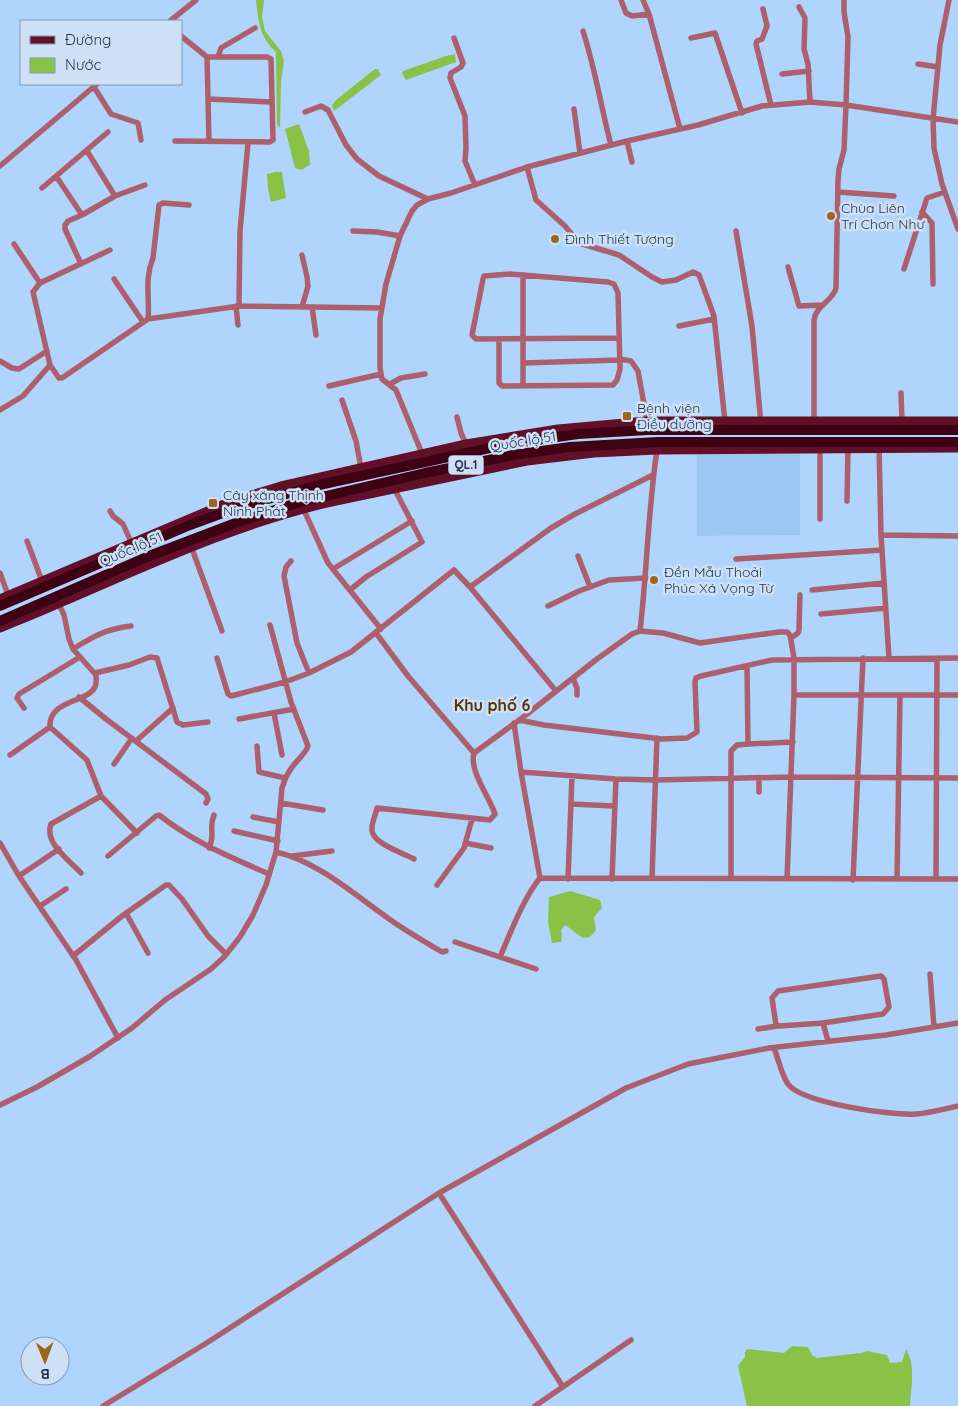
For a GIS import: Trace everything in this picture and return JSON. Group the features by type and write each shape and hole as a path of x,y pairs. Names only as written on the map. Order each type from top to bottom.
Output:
{"highway":[{"name":"Quốc lộ 51","path":"0,621 60,599 149,556 190,544 241,521 302,505 424,467 540,438 659,425 814,426 958,430"},
{"path":"657,446 659,425"},
{"name":"Quốc lộ 51","path":"0,606 43,585 190,525 228,511 338,477 596,445 879,446 958,442"}],"main road":[{"name":"Quốc lộ 51","path":"302,505 394,488 424,467 466,444 558,429 646,421 659,425"},
{"name":"Quốc lộ 51","path":"814,426 902,421 958,421"},
{"name":"Quốc lộ 51","path":"657,446 820,449 879,446 958,448"},
{"name":"Quốc lộ 51","path":"4,597 43,585 131,542 229,502 281,486 338,477 361,468 424,467"},
{"name":"Quốc lộ 51","path":"0,628 60,599"}],"street":[{"path":"171,20 196,0"},
{"path":"621,0 626,13 632,16 649,14"},
{"path":"644,0 680,128"},
{"path":"814,426 814,320 815,314 835,292 836,288 838,169 844,150 848,37 844,0"},
{"path":"946,0 938,67 934,148 958,228"},
{"path":"799,7 805,18 804,49 810,102"},
{"path":"763,8 766,29 762,39 757,41 756,44 771,105"},
{"path":"218,57 221,48 255,28"},
{"path":"583,30 611,145"},
{"path":"691,38 715,33 742,113"},
{"path":"175,141 272,142 271,59 267,57 207,57 182,37"},
{"path":"454,38 463,63 461,67 451,73 450,78 464,116 465,161 476,185"},
{"path":"207,57 209,142"},
{"path":"918,64 938,67"},
{"path":"782,74 808,71"},
{"path":"0,166 96,85 111,114 138,123 141,140"},
{"path":"208,99 271,102"},
{"path":"424,467 396,390 382,379 381,374 382,308 386,284 400,236 417,205 428,199 528,167 771,105 810,102 958,122"},
{"path":"305,112 321,106 328,110 346,145 357,159 379,176 428,199"},
{"path":"574,109 580,153"},
{"path":"42,188 108,132"},
{"path":"626,141 632,162"},
{"path":"238,325 240,230 248,143"},
{"path":"87,151 115,196"},
{"path":"528,167 536,200 565,226 579,243 619,255 662,282 668,282 697,272 707,294 714,319 725,426"},
{"path":"56,176 82,215"},
{"path":"81,264 65,229 68,221 115,196 145,185"},
{"path":"838,192 894,196"},
{"path":"904,269 927,198 946,192"},
{"path":"146,321 149,306 147,286 153,258 158,208 163,203 189,205"},
{"path":"922,212 932,223 933,284"},
{"path":"736,230 752,326 761,426"},
{"path":"353,232 377,232 400,236"},
{"path":"14,244 40,283"},
{"path":"110,250 40,283 33,292 50,365 58,376 62,378 146,321 238,306 382,308"},
{"path":"302,255 308,286 302,307"},
{"path":"788,267 799,306 823,305"},
{"path":"499,339 499,383 502,386 613,385 618,376 620,359 618,293 614,284 608,282 523,275 488,275 484,276 483,279 472,335 476,339 619,338"},
{"path":"523,275 523,386"},
{"path":"114,279 146,321"},
{"path":"312,307 316,334"},
{"path":"679,326 714,319"},
{"path":"0,360 12,368 19,369 47,351"},
{"path":"523,363 620,359 631,361 638,371 646,421"},
{"path":"0,410 23,396 50,365"},
{"path":"329,386 381,374"},
{"path":"390,384 402,378 425,374"},
{"path":"900,393 902,421"},
{"path":"342,400 356,441 361,468"},
{"path":"457,417 466,444"},
{"path":"640,631 657,446"},
{"path":"879,446 882,550 889,658"},
{"path":"847,502 848,448"},
{"path":"820,449 820,519"},
{"path":"470,587 551,528 653,475"},
{"path":"350,590 422,542 394,488"},
{"path":"302,505 322,552 333,569 379,631 408,676 474,753"},
{"path":"110,511 123,524 131,542"},
{"path":"333,569 412,521"},
{"path":"882,535 958,536"},
{"path":"27,541 43,585"},
{"path":"190,544 222,631"},
{"path":"736,559 882,550"},
{"path":"578,556 590,587"},
{"path":"291,562 286,568 284,576 297,643 309,674"},
{"path":"217,658 228,694 231,696 309,674 351,652 453,570 470,587 556,691"},
{"path":"0,573 4,597"},
{"path":"548,606 614,578 646,578"},
{"path":"812,590 884,583"},
{"path":"791,638 799,630 800,594"},
{"path":"60,599 73,649 96,675 95,686 90,692 56,711 50,720 50,727 87,760 101,796 136,833"},
{"path":"821,614 886,608"},
{"path":"0,1105 37,1087 89,1057 132,1028 165,1000 211,969 240,937 253,915 276,852 285,778 308,746 285,682 270,624"},
{"path":"73,649 96,635 114,628 131,626"},
{"path":"414,859 374,837 372,830 377,808 490,820 495,814 475,770 472,760 474,753 630,636 640,631 663,633 700,643 787,632 791,638 794,658 794,695 787,879"},
{"path":"24,708 17,698 18,694 80,657"},
{"path":"95,673 129,665 150,657 157,658 177,722 180,725 208,722"},
{"path":"517,722 657,738 686,738 697,732 694,689 696,678 772,660 794,658 958,658"},
{"path":"853,880 863,658"},
{"path":"936,879 938,658"},
{"path":"747,666 748,744"},
{"path":"573,678 577,688 577,695"},
{"path":"794,695 958,695"},
{"path":"897,879 900,695"},
{"path":"79,697 206,794 208,799 206,803"},
{"path":"114,764 134,740 173,708"},
{"path":"240,719 294,709"},
{"path":"274,713 282,754"},
{"path":"517,722 521,772 540,878"},
{"path":"10,755 50,727"},
{"path":"652,878 657,738"},
{"path":"731,878 732,778 730,751 737,746 748,744 793,742"},
{"path":"257,746 259,772 285,778"},
{"path":"521,772 656,780 792,777 958,778"},
{"path":"568,879 572,776"},
{"path":"759,778 759,792"},
{"path":"612,879 616,779"},
{"path":"81,873 58,849 49,836 51,824 101,796"},
{"path":"281,803 323,810"},
{"path":"571,804 614,806"},
{"path":"108,856 159,815 182,833 209,848 269,874"},
{"path":"209,848 213,836 210,825 214,815"},
{"path":"253,817 279,822"},
{"path":"437,884 448,871 465,843 472,818"},
{"path":"234,831 278,841"},
{"path":"0,843 19,876 72,956 118,1038"},
{"path":"465,843 491,848"},
{"path":"19,876 58,849"},
{"path":"292,856 332,851"},
{"path":"276,852 292,856 333,880 393,922 442,952 446,951"},
{"path":"540,878 958,879"},
{"path":"500,957 513,926 534,885 540,878"},
{"path":"72,956 126,913 169,885 182,899 208,936 226,954"},
{"path":"40,906 66,889"},
{"path":"126,913 148,953"},
{"path":"455,942 536,968"},
{"path":"930,974 934,1027"},
{"path":"758,1029 823,1023 883,1014 889,1007 884,979 881,976 778,991 772,998 777,1026"},
{"path":"823,1023 828,1042"},
{"path":"103,1406 213,1339 439,1193 626,1088 688,1064 774,1048 958,1023"},
{"path":"774,1048 788,1085 803,1094 860,1110 894,1114 917,1114 958,1106"},
{"path":"439,1193 564,1387"},
{"path":"535,1406 631,1340"}],"shaded area":[{"path":"800,452 800,535 697,536 697,453"}],"water":[{"path":"256,0 264,0 262,17 265,31 281,51 284,61 281,82 280,128 277,124 276,52 263,35"},
{"path":"455,54 456,62 406,80 402,73 403,71"},
{"path":"375,69 378,69 381,75 334,111 332,105 336,100"},
{"path":"299,124 309,151 310,165 301,170 295,168 285,129"},
{"path":"282,172 286,198 271,202 267,174"},
{"path":"570,891 600,900 602,908 594,917 596,930 590,937 583,938 565,925 561,930 561,942 552,943 548,922 549,897"},
{"path":"792,1346 808,1347 812,1355 817,1358 867,1351 887,1355 890,1363 902,1362 906,1349 912,1369 910,1406 747,1406 738,1366 745,1357 747,1349 784,1353"}],"place":[{"name":"Chùa Liên Trí Chơn Như","path":"831,216"},
{"name":"Đình Thiết Tượng","path":"555,239"},
{"name":"Bệnh viện Điều dưỡng","path":"627,416"},
{"name":"Cây xăng Thịnh Ninh Phát","path":"213,503"},
{"name":"Đền Mẫu Thoải Phúc Xá Vọng Từ","path":"654,580"}],"district":[{"name":"Khu phố 6","path":"492,705"}]}
